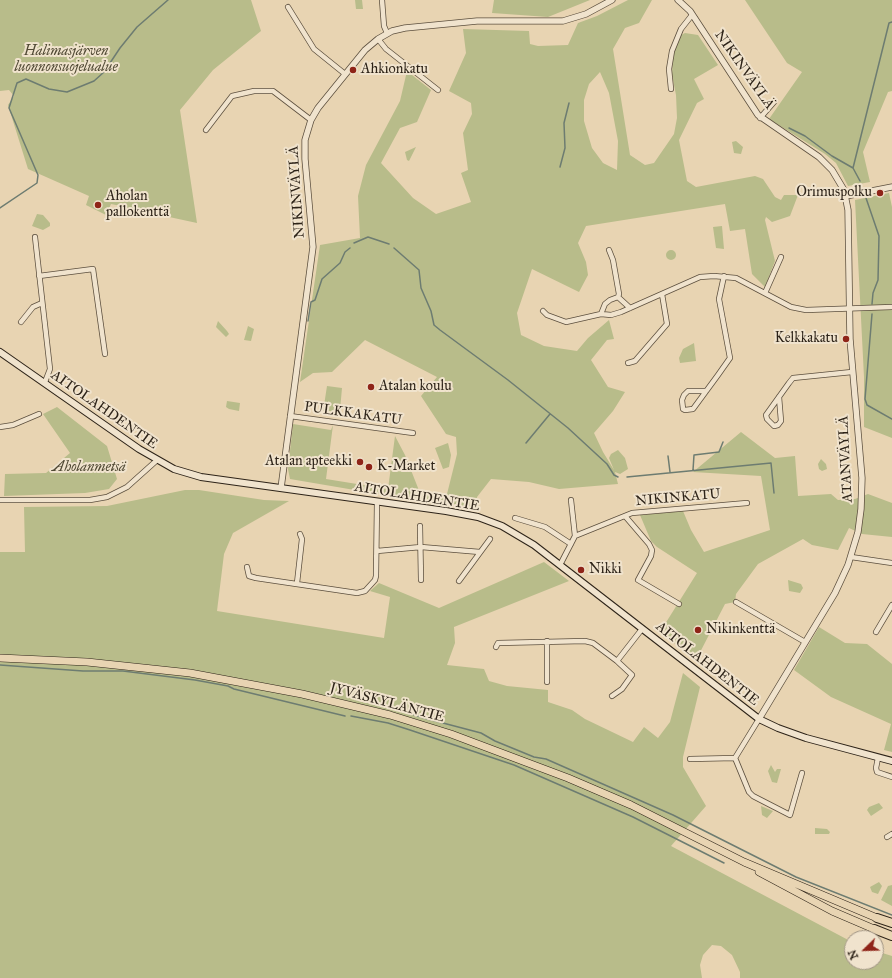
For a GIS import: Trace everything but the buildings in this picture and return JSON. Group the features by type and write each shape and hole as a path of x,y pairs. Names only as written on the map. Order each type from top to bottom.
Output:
{"highway":[{"name":"JYVÄSKYLÄNTIE","path":"0,658 87,662 190,673 302,694 390,715 452,734 568,778 631,806 744,862"},
{"path":"744,862 892,923"},
{"path":"744,862 780,885 832,911 892,936"}],"main road":[{"name":"AITOLAHDENTIE","path":"0,352 45,382 65,399 156,460 174,469 201,477 451,512 487,520 525,538 760,719 778,728 806,738 892,761"}],"street":[{"path":"382,0 384,26 387,33"},
{"name":"NIKINVÄYLÄ","path":"281,488 313,247 305,150 306,136 311,120 365,50 387,33 405,28 477,21 563,21 586,14 612,0"},
{"name":"NIKINVÄYLÄ","path":"678,0 692,15 751,107 760,118 824,161 836,175 846,196"},
{"path":"288,7 314,49 345,74"},
{"path":"671,89 669,69 673,46 681,29 692,15"},
{"path":"378,39 386,48 438,90"},
{"path":"206,130 232,96 254,91 273,91 311,120"},
{"path":"760,118 774,102"},
{"path":"846,196 892,187"},
{"name":"ATANVÄYLÄ","path":"760,719 835,593 851,557 858,532 862,488 852,372 849,309 848,216 846,196"},
{"path":"35,237 50,369 45,382"},
{"path":"609,250 613,260 618,297 630,308"},
{"path":"765,293 781,256"},
{"path":"39,276 93,270 105,354"},
{"path":"543,311 547,315 566,322 601,314 611,314 630,308 700,277 724,276 736,278 791,307 806,310 892,307"},
{"path":"706,391 688,391 682,400 683,409 693,409 730,358 719,299 724,276"},
{"path":"628,363 635,361 667,324 662,294"},
{"path":"601,314 605,304 618,297"},
{"path":"21,322 33,307 42,304"},
{"path":"779,397 782,421 778,426 774,426 767,419 766,415 779,397 794,378 852,372"},
{"path":"0,423 3,427 38,414"},
{"name":"PULKKAKATU","path":"290,416 413,433"},
{"path":"0,500 90,500 107,497 127,487 156,460"},
{"path":"560,565 575,536 571,500"},
{"path":"248,567 248,573 252,577 361,592 375,580 377,551 377,502"},
{"name":"NIKINKATU","path":"575,536 632,513 747,503"},
{"path":"625,516 649,544 652,550 651,556 638,580 679,604"},
{"path":"515,518 545,527 571,544"},
{"path":"420,526 421,580"},
{"path":"298,583 302,539 300,534"},
{"path":"459,581 490,539"},
{"path":"377,551 421,547 480,552"},
{"path":"851,557 892,563"},
{"path":"736,602 805,642"},
{"path":"876,632 892,605"},
{"path":"617,661 642,629"},
{"path":"547,641 547,682"},
{"path":"496,647 498,643 585,641 593,643 617,661 632,675 622,689 612,696"},
{"path":"735,758 760,719"},
{"path":"690,759 735,758"},
{"path":"735,758 753,796 790,815 802,773"},
{"path":"878,758 876,768 877,772 892,777"},
{"path":"887,837 892,834"}],"green space":[{"name":"Halimasjärven luonnonsuojelualue","path":"0,0 251,0 261,31 213,70 180,110 197,223 146,212 147,218 121,206 111,204 106,215 86,205 89,196 28,169 8,105 14,96 9,90 0,91"},
{"path":"355,0 362,0 363,9 356,9"},
{"path":"494,0 590,0 548,17 492,13"},
{"path":"628,0 652,0 639,23 625,28 613,49 630,155 645,165 654,163 674,134 677,118 676,95 672,75 673,51 679,36 685,33 698,35 718,65 694,79 704,99 697,103 679,140 687,181 696,187 755,176 763,179 775,197 781,200 784,195 798,195 790,216 772,222 766,217 765,220 775,261 765,287 752,274 745,229 730,231 725,204 586,226 578,243 586,262 588,275 579,292 532,269 517,313 521,335 544,346 577,351 588,338 609,320 614,339 607,340 591,360 608,387 625,392 613,411 594,433 614,470 609,458 611,454 618,450 625,458 628,469 620,474 615,472 618,484 559,489 529,482 491,479 477,497 475,508 426,499 384,495 290,479 288,469 293,424 331,430 333,425 326,479 388,489 395,436 405,455 420,493 447,494 457,454 456,437 446,434 421,396 437,377 365,340 332,372 313,373 300,382 320,245 360,238 358,196 366,165 400,101 407,71 431,90 417,122 400,128 381,163 413,198 436,214 471,202 461,173 468,170 463,133 472,114 471,103 449,91 466,53 463,29 529,31 530,44 538,46 568,45 578,23 597,16","holes":["600,72 609,93 618,141 617,170 603,163 592,148 584,121 584,100 589,84"]},
{"path":"745,0 892,0 892,91 888,92 863,152 870,182 848,186 836,163 825,154 769,119 802,72 787,63"},
{"path":"736,141 743,147 741,154 734,153 732,142"},
{"path":"416,147 409,161 407,160 405,152"},
{"path":"889,193 892,207 892,438 864,427 864,377 855,200"},
{"path":"37,214 43,215 50,223 50,226 43,230 32,226"},
{"path":"722,226 724,249 716,248 713,227"},
{"path":"669,250 673,250 676,255 673,260 669,260 666,257 666,253"},
{"path":"218,321 229,334 226,337 216,327"},
{"path":"248,326 254,329 251,341 244,340"},
{"path":"694,343 696,361 680,363 679,358 683,349"},
{"path":"327,386 342,388 340,410 323,412"},
{"path":"227,401 240,403 239,411 226,407"},
{"name":"Aholanmetsä","path":"57,407 107,446 117,479 109,489 85,493 4,496 5,474 46,473 70,453 43,414"},
{"path":"741,432 775,458 795,456 798,496 831,494 838,500 855,499 868,494 892,503 892,537 862,534 849,528 838,550 812,545 803,539 758,564 736,594 735,602 725,604 696,660 660,632 697,573 657,547 651,541 640,515 683,511 691,530 704,552 770,530 761,476 693,472"},
{"path":"448,443 451,455 449,467 443,469 435,448"},
{"path":"821,459 826,464 827,469 822,471 819,469 818,464"},
{"path":"185,490 199,490 264,500 289,501 233,533 224,554 217,611 384,638 390,597 370,591 379,583 439,608 544,562 569,581 454,627 455,643 447,665 484,669 489,681 507,686 548,690 548,702 572,710 585,719 633,742 644,727 658,738 670,722 683,673 700,687 683,757 683,767 706,806 671,846 844,938 844,970 884,970 884,954 892,956 892,978 740,978 740,972 732,955 721,946 712,945 703,955 700,965 702,978 0,978 0,552 25,552 24,507 107,506"},
{"path":"788,580 801,584 803,588 800,593 789,591"},
{"path":"819,627 845,643 867,644 892,664 892,752 884,750 891,724 831,697 794,670"},
{"path":"771,765 775,772 777,769 781,769 777,783 772,782 768,771"},
{"path":"879,803 883,808 871,816 867,810 869,807"},
{"path":"761,806 773,811 767,818 762,815"},
{"path":"815,828 827,829 830,832 829,834 815,834"},
{"path":"879,882 882,886 878,894 872,892 870,887"},
{"path":"892,885 892,906 881,900 888,886"}],"waterway":[{"path":"0,208 37,183 38,175 9,108 17,83 26,79 49,89 67,92 94,81 104,72 120,48 137,27 168,0"},
{"path":"853,168 889,23 892,22"},
{"path":"560,167 565,148 564,123 569,103"},
{"path":"789,128 805,136 832,156 853,168 860,181"},
{"path":"866,198 879,236 878,280 873,293 872,304"},
{"path":"354,243 368,237 389,244"},
{"path":"308,321 311,302 315,300 322,279 340,263 345,252 350,248"},
{"path":"394,248 419,270 421,288 431,311 434,325 508,380 568,428 607,464 614,475 618,477"},
{"path":"872,314 865,399 867,405 892,419"},
{"path":"526,443 550,414"},
{"path":"693,470 694,455 719,452 723,442"},
{"path":"668,456 670,472"},
{"path":"627,477 771,463 774,493"},
{"path":"0,665 83,671 123,671 195,680 228,686 234,689 345,716"},
{"path":"357,696 424,718 481,733 495,741 534,757 546,759 673,815 796,877 892,915"},
{"path":"351,716 388,723 514,765 633,817 724,863"}],"place":[{"name":"Ahkionkatu","path":"353,70"},
{"name":"Orimuspolku","path":"880,193"},
{"name":"Aholan pallokenttä","path":"98,205"},
{"name":"Kelkkakatu","path":"846,339"},
{"name":"Atalan koulu","path":"371,387"},
{"name":"Atalan apteekki","path":"360,462"},
{"name":"K-Market","path":"369,467"},
{"name":"Nikki","path":"581,570"},
{"name":"Nikinkenttä","path":"698,630"}]}
